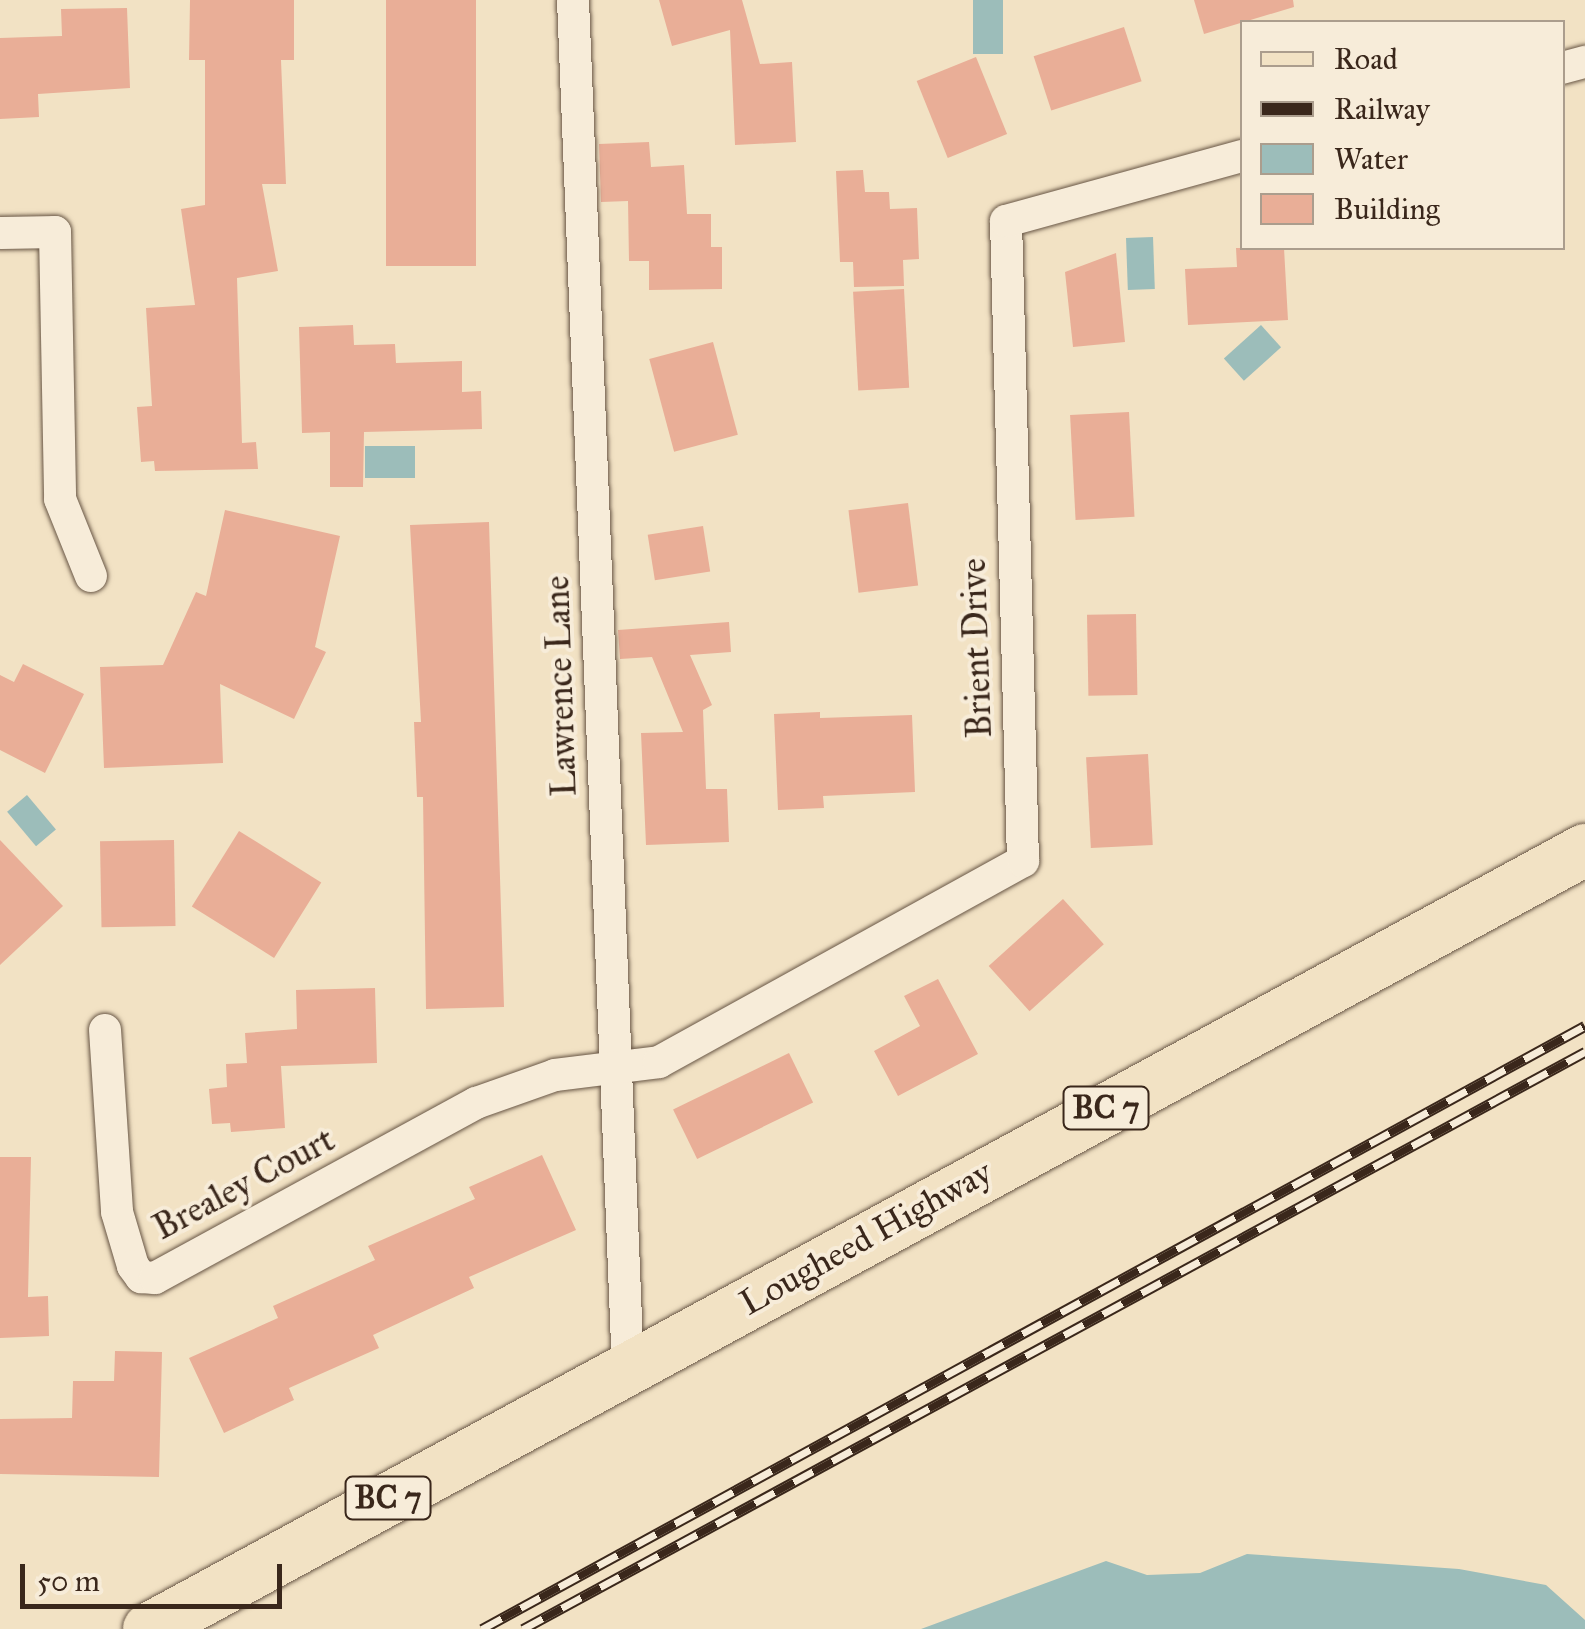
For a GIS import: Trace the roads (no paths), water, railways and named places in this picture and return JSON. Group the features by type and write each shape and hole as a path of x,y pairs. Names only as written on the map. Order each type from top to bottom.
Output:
{"main road":[{"name":"Lougheed Highway","path":"149,1629 1585,850"}],"street":[{"name":"Lawrence Lane","path":"572,0 628,1368"},
{"name":"Brient Drive","path":"618,1069 659,1062 1023,860 1006,221 1240,157"},
{"path":"0,233 55,232 60,500 91,576"},
{"name":"Brealey Court","path":"105,1030 117,1212 141,1277 155,1278 221,1244 476,1104 556,1075 618,1069"}],"water":[{"path":"973,0 1003,0 1003,54 973,54"},
{"path":"1153,237 1155,289 1128,290 1126,238"},
{"path":"1261,325 1281,347 1244,381 1224,358"},
{"path":"365,446 415,446 415,478 365,478"},
{"path":"27,795 56,829 36,846 7,812"},
{"path":"1247,1554 1459,1569 1546,1585 1585,1620 1585,1629 921,1629 1106,1561 1147,1575 1200,1573"}],"railway":[{"path":"482,1629 1585,1026"},
{"path":"523,1629 1585,1052"}]}
